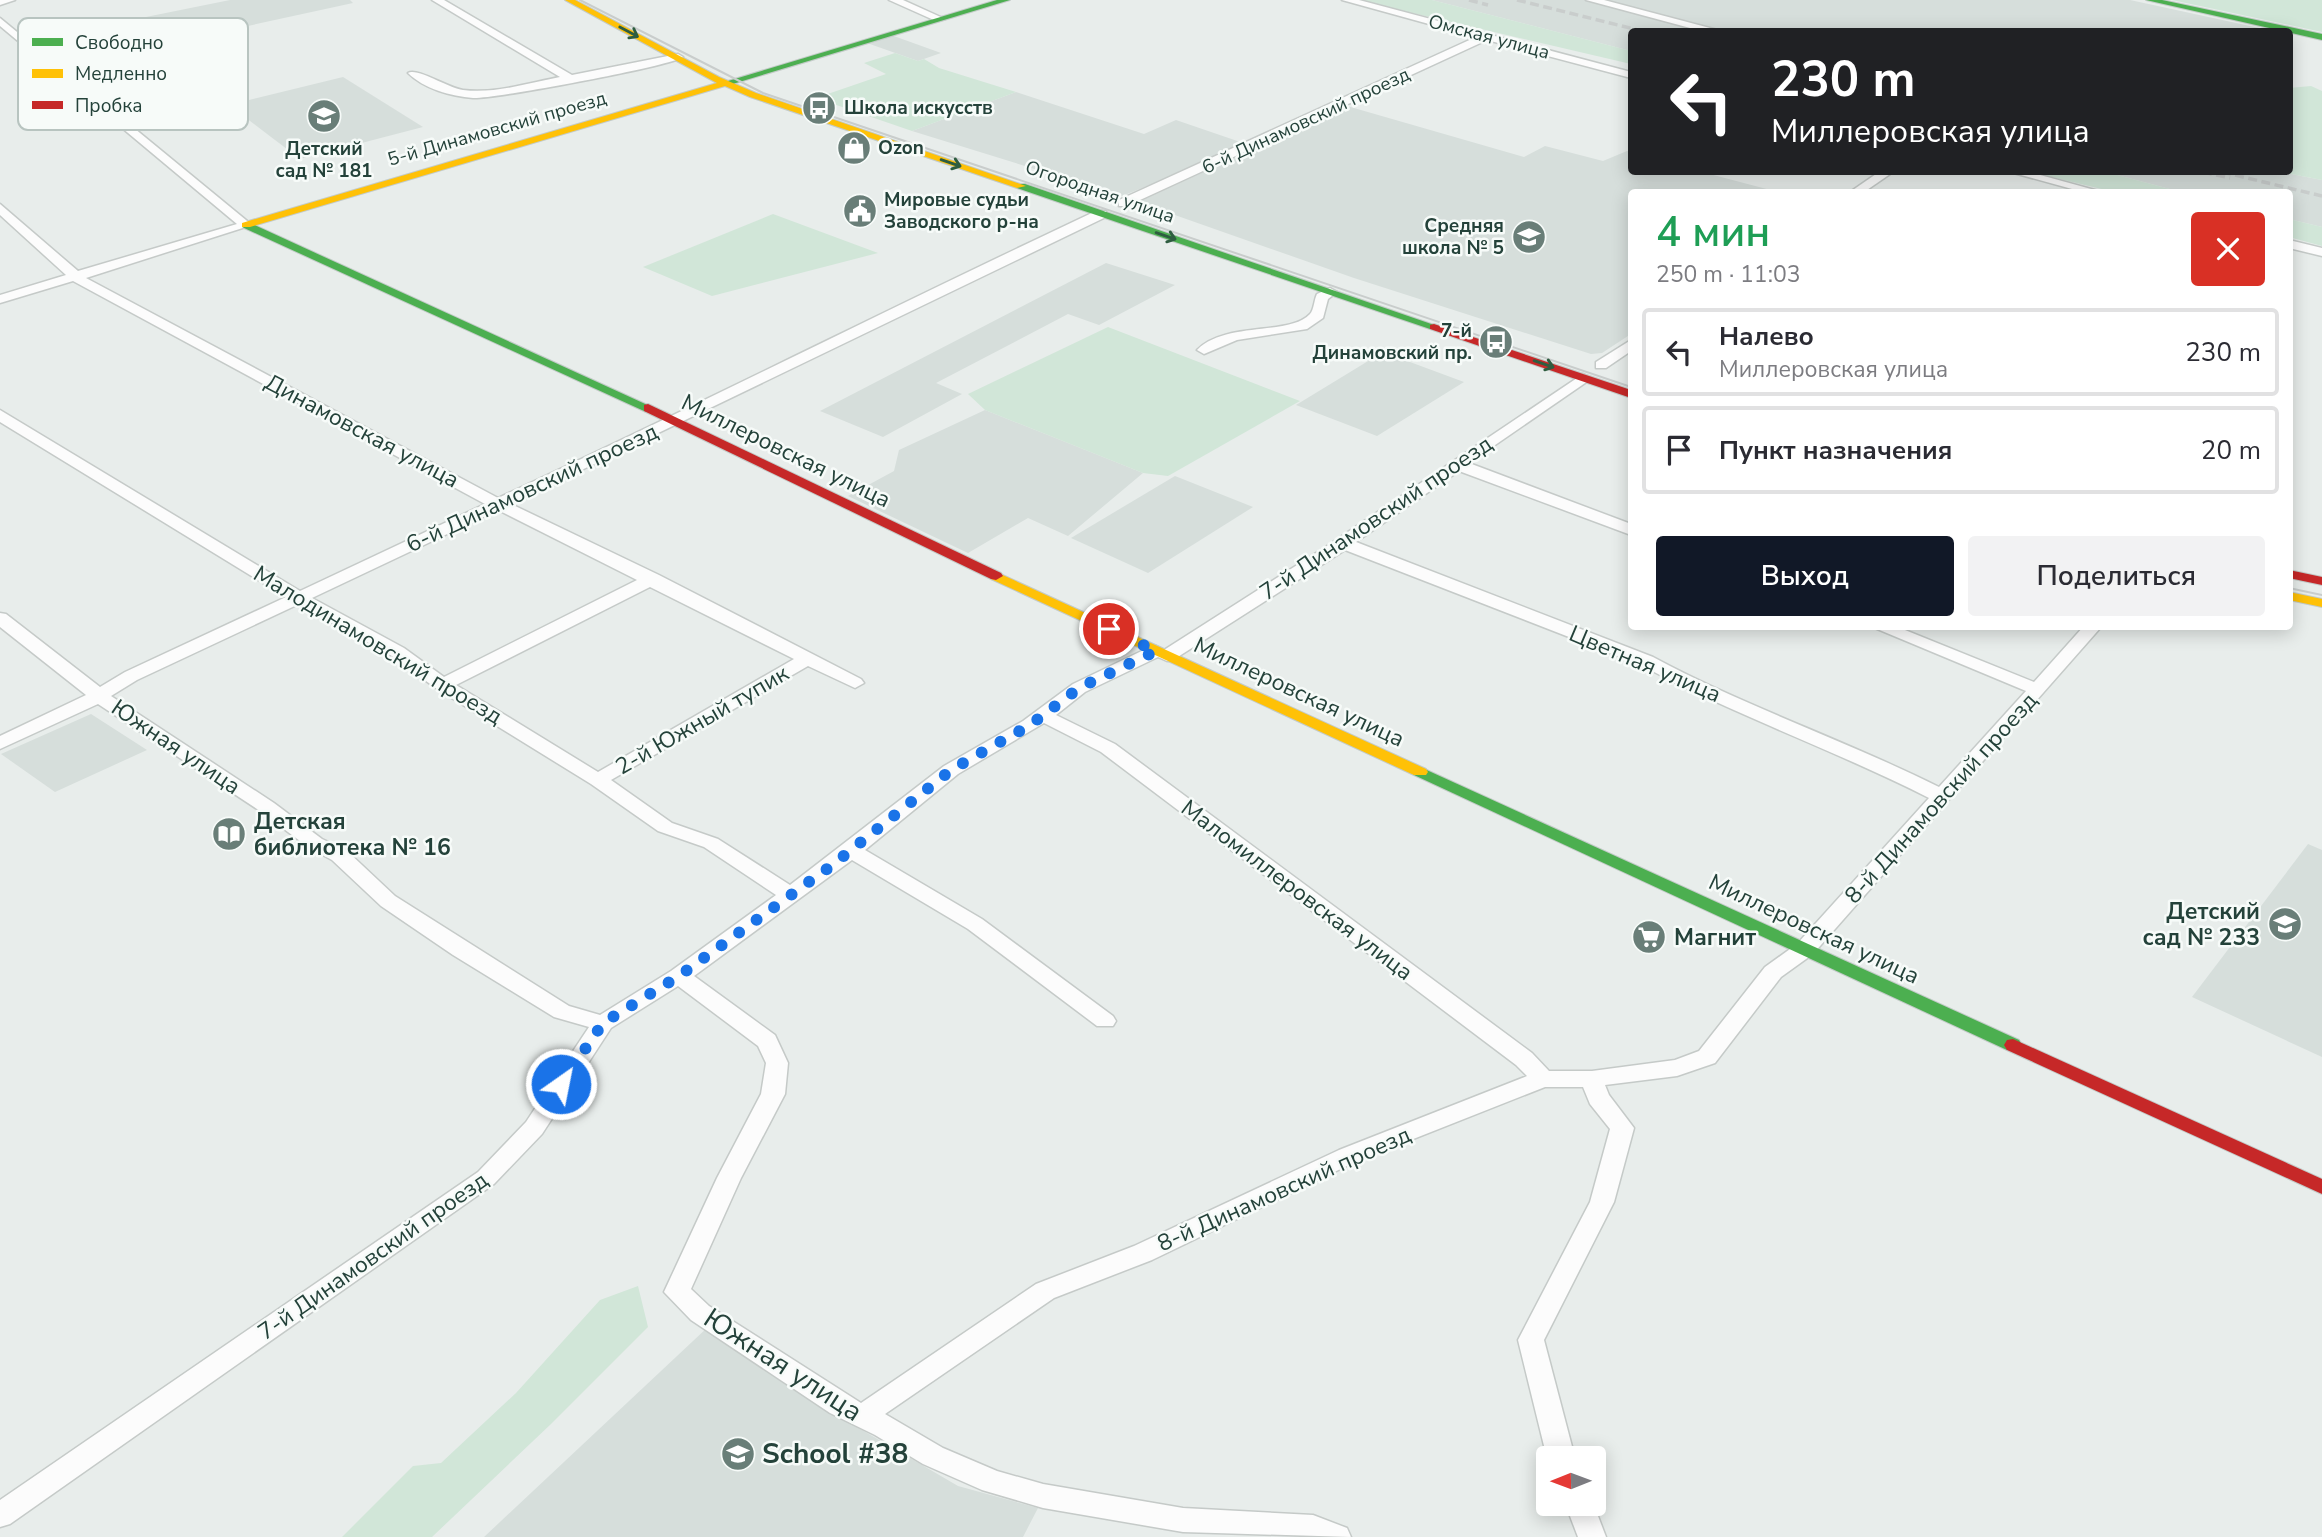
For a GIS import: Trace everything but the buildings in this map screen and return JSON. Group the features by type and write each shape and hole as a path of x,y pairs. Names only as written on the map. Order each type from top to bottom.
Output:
{"street":[{"path":"0,2 10,0"},
{"path":"437,0 569,78"},
{"name":"Огородная улица","path":"569,0 725,83 1628,393"},
{"name":"Огородная улица","path":"602,0 748,76 820,103 1258,249"},
{"path":"894,0 940,19"},
{"name":"5-й Динамовский проезд","path":"0,299 1006,0"},
{"name":"Омская улица","path":"1347,0 1628,74"},
{"path":"1591,0 1704,28"},
{"path":"2150,0 2280,28"},
{"name":"Миллеровская улица","path":"0,21 18,36"},
{"path":"2293,31 2322,37"},
{"name":"6-й Динамовский проезд","path":"1123,203 1488,36"},
{"path":"414,73 438,89 464,94 508,91 678,58"},
{"name":"Миллеровская улица","path":"131,130 246,225 652,410 671,422 1161,654 2322,1187"},
{"path":"1861,189 1882,175"},
{"path":"2028,175 2084,189"},
{"name":"Динамовская улица","path":"1,209 75,276 160,325 498,503 855,683"},
{"name":"6-й Динамовский проезд","path":"0,743 101,696 131,676 671,422 1101,214"},
{"path":"2293,245 2322,252"},
{"path":"1204,350 1233,336 1302,326 1318,315 1322,297 1330,292"},
{"path":"1596,363 1628,346"},
{"path":"1596,363 1621,372"},
{"name":"7-й Динамовский проезд","path":"0,1515 486,1178 534,1128 603,1023 679,976 791,895 851,851 951,770 1042,715 1079,688 1161,654 1343,542 1583,377"},
{"name":"Малодинамовский проезд","path":"0,415 299,597 398,652 443,685 516,727 564,762 598,780 666,827 710,843 791,895"},
{"path":"1456,464 1628,529"},
{"name":"Цветная улица","path":"1343,542 1647,661 1686,682 1872,761 1941,796"},
{"path":"2293,575 2322,581"},
{"path":"443,685 653,579"},
{"path":"2293,597 2322,603"},
{"name":"Южная улица","path":"0,618 84,686 315,843 339,855 388,901 562,1012 603,1023"},
{"path":"1888,630 2039,690"},
{"name":"8-й Динамовский проезд","path":"863,1417 886,1397 1045,1291 1194,1230 1347,1156 1543,1079 1592,1079 1677,1068 1707,1057 1773,972 1805,949 2091,630"},
{"name":"2-й Южный тупик","path":"598,780 806,660"},
{"name":"Маломиллеровская улица","path":"1042,715 1108,748 1524,1059 1543,1079"},
{"path":"851,851 975,924 1105,1021"},
{"name":"Южная улица","path":"679,976 767,1041 777,1063 773,1094 729,1178 677,1292 700,1312 839,1405 962,1470 1043,1496 1183,1520 1313,1527 1337,1537"},
{"path":"1556,1446 1531,1340 1601,1202 1622,1128 1598,1098 1592,1079"},
{"path":"1584,1516 1592,1537"}],"shaded area":[{"path":"230,0 350,0 353,3 248,26 248,18 141,18"},
{"path":"1432,0 2130,0 2259,28 1628,28 1628,50"},
{"path":"891,35 941,53 918,61 867,43"},
{"name":"Детский сад № 181","path":"343,77 423,127 300,159 248,119 248,100"},
{"path":"1016,92 1144,134 1176,120 1249,145 1122,196 912,131"},
{"path":"1347,106 1524,157 1545,146 1603,161 1627,151 1628,175 1713,175 1767,189 1628,189 1628,336 1602,353 1591,354 1354,278 1138,202"},
{"path":"2293,174 2322,180 2322,227 2293,220 2293,189 2170,189 2117,175"},
{"path":"1106,263 1175,285 1099,325 1068,314 936,383 962,394 883,437 820,411"},
{"path":"1383,352 1464,382 1377,436 1296,405"},
{"path":"985,410 1143,473 1068,536 1028,518 968,553 848,496 894,471 899,450"},
{"path":"1175,476 1253,507 1148,573 1071,538"},
{"path":"91,714 147,750 55,792 1,754"},
{"name":"Детский сад № 233","path":"2308,844 2322,850 2322,1057 2192,997"},
{"name":"School #38","path":"709,1326 850,1423 958,1486 1038,1508 1023,1537 484,1537"}],"green space":[{"path":"1357,0 1432,0 1628,50 1628,63"},
{"path":"2172,0 2322,0 2322,32"},
{"path":"895,53 918,61 924,59 939,68 1016,92 912,131 816,98 886,74 864,63"},
{"path":"2311,86 2322,91 2322,180 2293,174 2293,88"},
{"path":"2043,175 2117,175 2170,189 2102,189"},
{"path":"773,214 878,253 712,296 643,267"},
{"path":"2293,220 2322,227 2322,246 2293,238"},
{"path":"1108,327 1300,401 1168,476 1143,473 985,410 968,394"},
{"path":"638,1286 648,1327 432,1537 342,1537 413,1466 441,1463 516,1393 600,1300"}],"tram line":[{"path":"580,0 763,93 1628,386"},
{"path":"2293,589 2322,595"}],"railway":[{"path":"1469,0 1488,5"},
{"path":"1517,0 1630,28"},
{"path":"2216,175 2230,178"},
{"path":"2234,175 2293,189"},
{"path":"2293,189 2322,196"}],"traffic: fast":[{"path":"723,84 1006,0"},
{"path":"2150,0 2280,28"},
{"path":"2293,31 2322,37"},
{"path":"1021,186 1434,327"},
{"path":"246,225 648,408"},
{"path":"1420,772 2013,1045"}],"traffic: slow":[{"path":"569,0 716,79 753,95 1021,186"},
{"path":"246,225 723,84"},
{"path":"996,576 1420,772"},
{"path":"2293,597 2322,603"}],"traffic: jam":[{"path":"1434,327 1628,393"},
{"path":"648,408 996,576"},
{"path":"2293,575 2322,581"},
{"path":"2013,1045 2322,1187"}],"place":[{"name":"Школа искусств","path":"819,108"},
{"name":"Детский сад № 181","path":"324,116"},
{"name":"Ozon","path":"854,148"},
{"name":"Мировые судьи Заводского р-на","path":"860,211"},
{"name":"Средняя школа № 5","path":"1529,237"},
{"name":"7-й Динамовский пр.","path":"1496,342"},
{"name":"Детская библиотека № 16","path":"229,834"},
{"name":"Детский сад № 233","path":"2285,924"},
{"name":"Магнит","path":"1649,937"},
{"name":"School #38","path":"738,1454"}],"route":[{"path":"561,1084 603,1023 679,976 831,866 951,770 1030,725 1079,688 1156,651 1109,629"}]}
